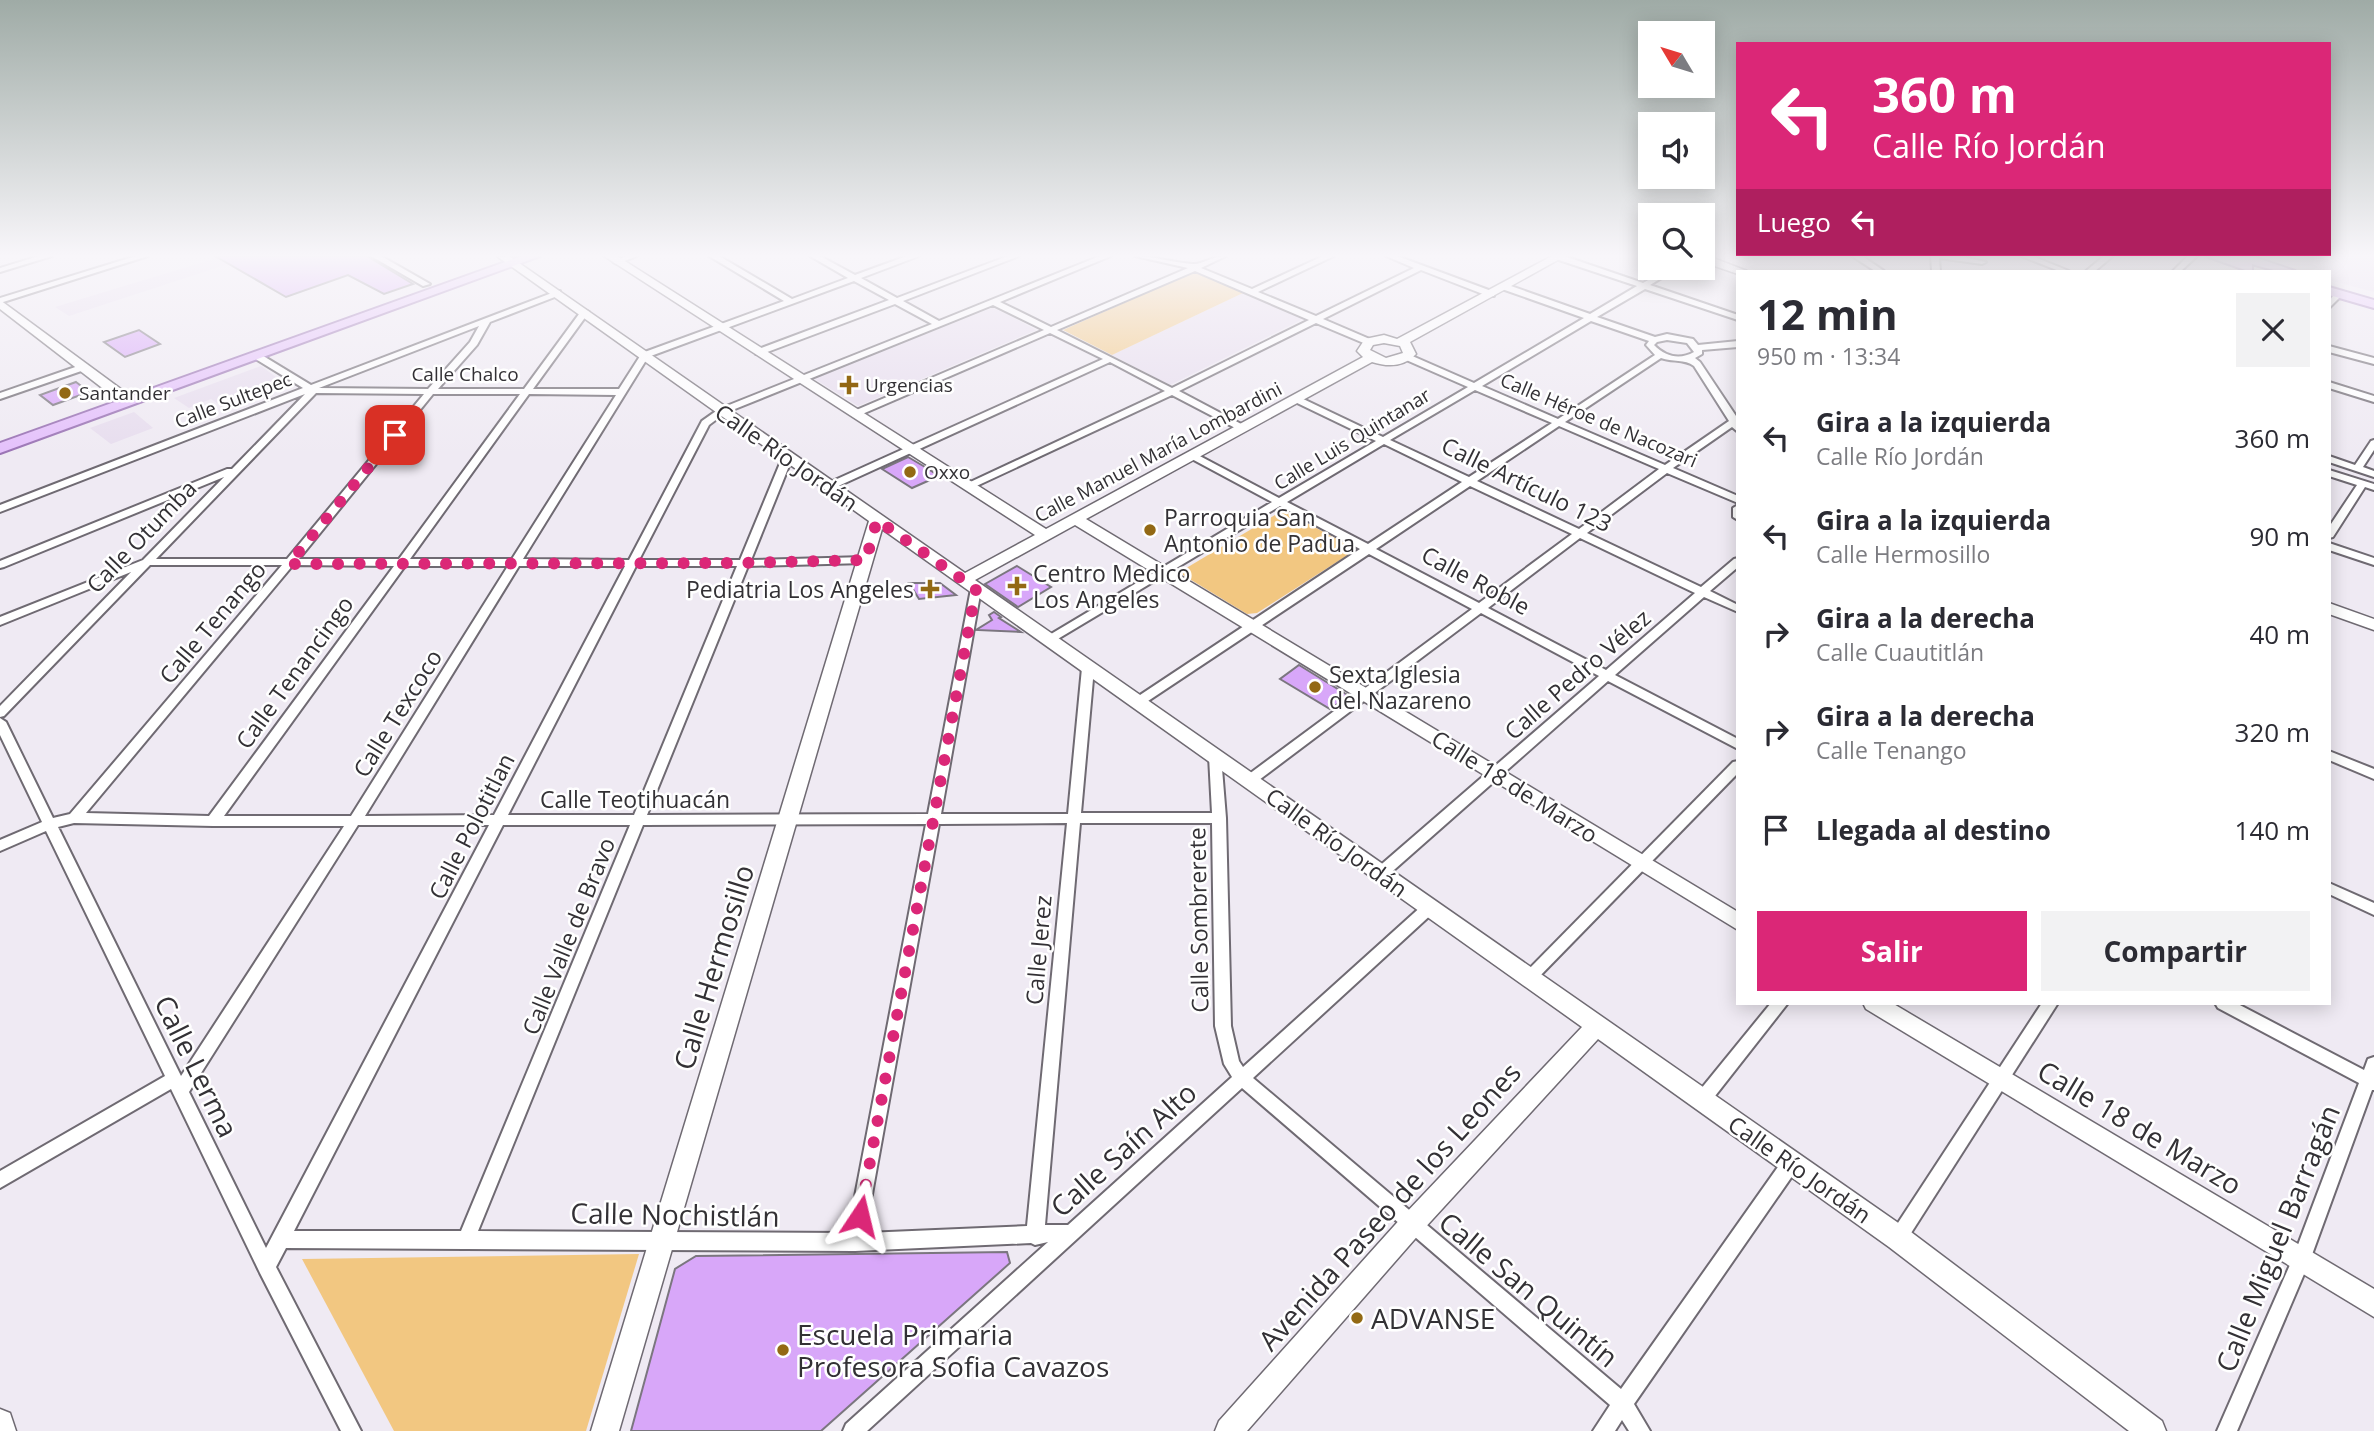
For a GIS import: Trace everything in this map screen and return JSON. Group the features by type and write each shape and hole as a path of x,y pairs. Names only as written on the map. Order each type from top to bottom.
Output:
{"main road":[{"path":"0,448 123,397 322,323"},
{"path":"0,435 257,356 343,323"}],"street":[{"path":"27,323 123,397"},
{"name":"Calle Sultepec","path":"0,509 482,323"},
{"name":"Calle Tenango","path":"74,818 474,343 485,323"},
{"name":"Calle Tenancingo","path":"213,821 577,323"},
{"name":"Calle Río Jordán","path":"600,323 1898,1238 2152,1431"},
{"path":"713,323 1046,535"},
{"path":"645,355 731,323"},
{"path":"759,352 837,323"},
{"path":"722,411 942,323"},
{"path":"1037,323 1242,428"},
{"path":"857,413 1069,323"},
{"path":"970,486 1171,392 1310,323"},
{"path":"1323,323 1369,342 1384,339 1400,342 1409,347 1407,357 1393,362 1370,358 1363,351 1369,342"},
{"path":"1400,342 1436,323"},
{"name":"Calle Luis Quintanar","path":"1047,640 1163,574 1580,323"},
{"path":"1606,323 1654,340 1675,337 1690,341 1698,348 1736,344"},
{"path":"1654,340 1650,345 1660,355 1689,358 1697,355 1698,348"},
{"path":"2331,350 2374,361"},
{"name":"Calle Texcoco","path":"177,1086 355,820 620,391 645,355"},
{"path":"1138,702 1660,355"},
{"path":"257,356 312,390"},
{"name":"Calle Héroe de Nacozari","path":"1407,357 1736,499"},
{"name":"Calle Manuel María Lombardini","path":"970,584 1046,535 1370,358"},
{"path":"1250,780 1578,534 1666,470 1736,424 1697,364 1689,358"},
{"path":"830,486 1110,359"},
{"path":"0,396 84,367"},
{"path":"2331,387 2374,400"},
{"name":"Calle Chalco","path":"312,390 620,391"},
{"name":"Calle Otumba","path":"0,713 312,390"},
{"name":"Calle Artículo 123","path":"1296,399 1736,608"},
{"name":"Calle Polotitlan","path":"266,1267 705,423 722,411"},
{"path":"2358,468 2374,443"},
{"name":"Calle Valle de Bravo","path":"467,1238 789,456"},
{"name":"Calle Roble","path":"1193,456 1736,744"},
{"path":"2331,460 2374,474"},
{"path":"0,565 236,469"},
{"path":"2331,474 2374,488"},
{"path":"2331,532 2362,484"},
{"name":"Calle 18 de Marzo","path":"1076,519 1252,628 1366,693 1639,864 1736,921"},
{"name":"Calle Hermosillo","path":"606,1431 877,520"},
{"path":"2331,547 2374,562"},
{"path":"0,621 146,562 743,563 866,560"},
{"name":"Calle Pedro Vélez","path":"1381,873 1736,563"},
{"path":"855,1242 932,820 970,584"},
{"path":"2331,609 2374,625"},
{"name":"Calle Jerez","path":"1035,1236 1088,668"},
{"name":"Calle Lerma","path":"0,722 52,823 266,1267 351,1431"},
{"name":"Calle Sombrerete","path":"1215,756 1219,818 1223,1026 1232,1064 1242,1078"},
{"path":"2331,756 2374,774"},
{"path":"1530,977 1736,767"},
{"name":"Calle Teotihuacán","path":"0,846 52,823 74,818 213,821 1219,818"},
{"path":"2331,889 2374,909"},
{"name":"Calle Saín Alto","path":"853,1431 1429,908"},
{"path":"1702,1100 1778,1005"},
{"name":"Calle 18 de Marzo","path":"1877,1005 2374,1304"},
{"path":"1898,1238 2049,1005"},
{"path":"2227,1005 2372,1075"},
{"name":"Avenida Paseo de los Leones","path":"1229,1431 1412,1224 1597,1025"},
{"name":"Calle Miguel Barragán","path":"2227,1431 2301,1260 2372,1075"},
{"name":"Calle San Quintín","path":"1242,1078 1622,1403 1640,1431"},
{"path":"0,1180 177,1086"},
{"path":"1603,1431 1791,1163"},
{"name":"Calle Nochistlán","path":"282,1239 855,1242 1068,1233"},
{"path":"0,1423 2,1431"}],"shaded area":[{"path":"954,323 1023,323 1036,330 858,406 813,378"},
{"path":"1079,323 1180,323 1112,355 1063,330"},
{"path":"1180,323 1295,323 1170,385 1112,355"},
{"path":"261,366 280,380 217,403 211,399 189,408 174,398"},
{"path":"134,412 153,428 111,444 90,428"},
{"path":"1280,512 1286,512 1352,547 1354,551 1257,613 1247,614 1183,575 1183,570"},
{"path":"639,1254 586,1431 394,1431 302,1259"}],"building":[{"path":"139,330 160,344 125,357 104,342"},
{"name":"Santander","path":"76,382 89,392 53,405 40,395"},
{"name":"Oxxo","path":"908,457 939,476 912,488 882,469"},
{"name":"Centro Medico Los Angeles","path":"1017,566 1051,587 1018,607 985,584"},
{"name":"Pediatria Los Angeles","path":"909,583 940,583 956,595 919,599"},
{"path":"994,612 1021,632 976,630 992,620 989,615"},
{"name":"Sexta Iglesia del Nazareno","path":"1299,665 1349,696 1330,709 1280,679"},
{"name":"Escuela Primaria Profesora Sofia Cavazos","path":"1007,1252 1010,1263 821,1431 631,1431 675,1269 696,1256"}],"place":[{"name":"Urgencias","path":"849,385"},
{"name":"Santander","path":"65,393"},
{"name":"Oxxo","path":"910,472"},
{"name":"Parroquia San Antonio de Padua","path":"1150,530"},
{"name":"Centro Medico Los Angeles","path":"1017,586"},
{"name":"Pediatria Los Angeles","path":"930,589"},
{"name":"Sexta Iglesia del Nazareno","path":"1315,687"},
{"name":"ADVANSE","path":"1357,1318"},
{"name":"Escuela Primaria Profesora Sofia Cavazos","path":"783,1350"}],"route":[{"path":"395,435 289,564 743,563 866,560 877,520 976,589 860,1216"}]}
